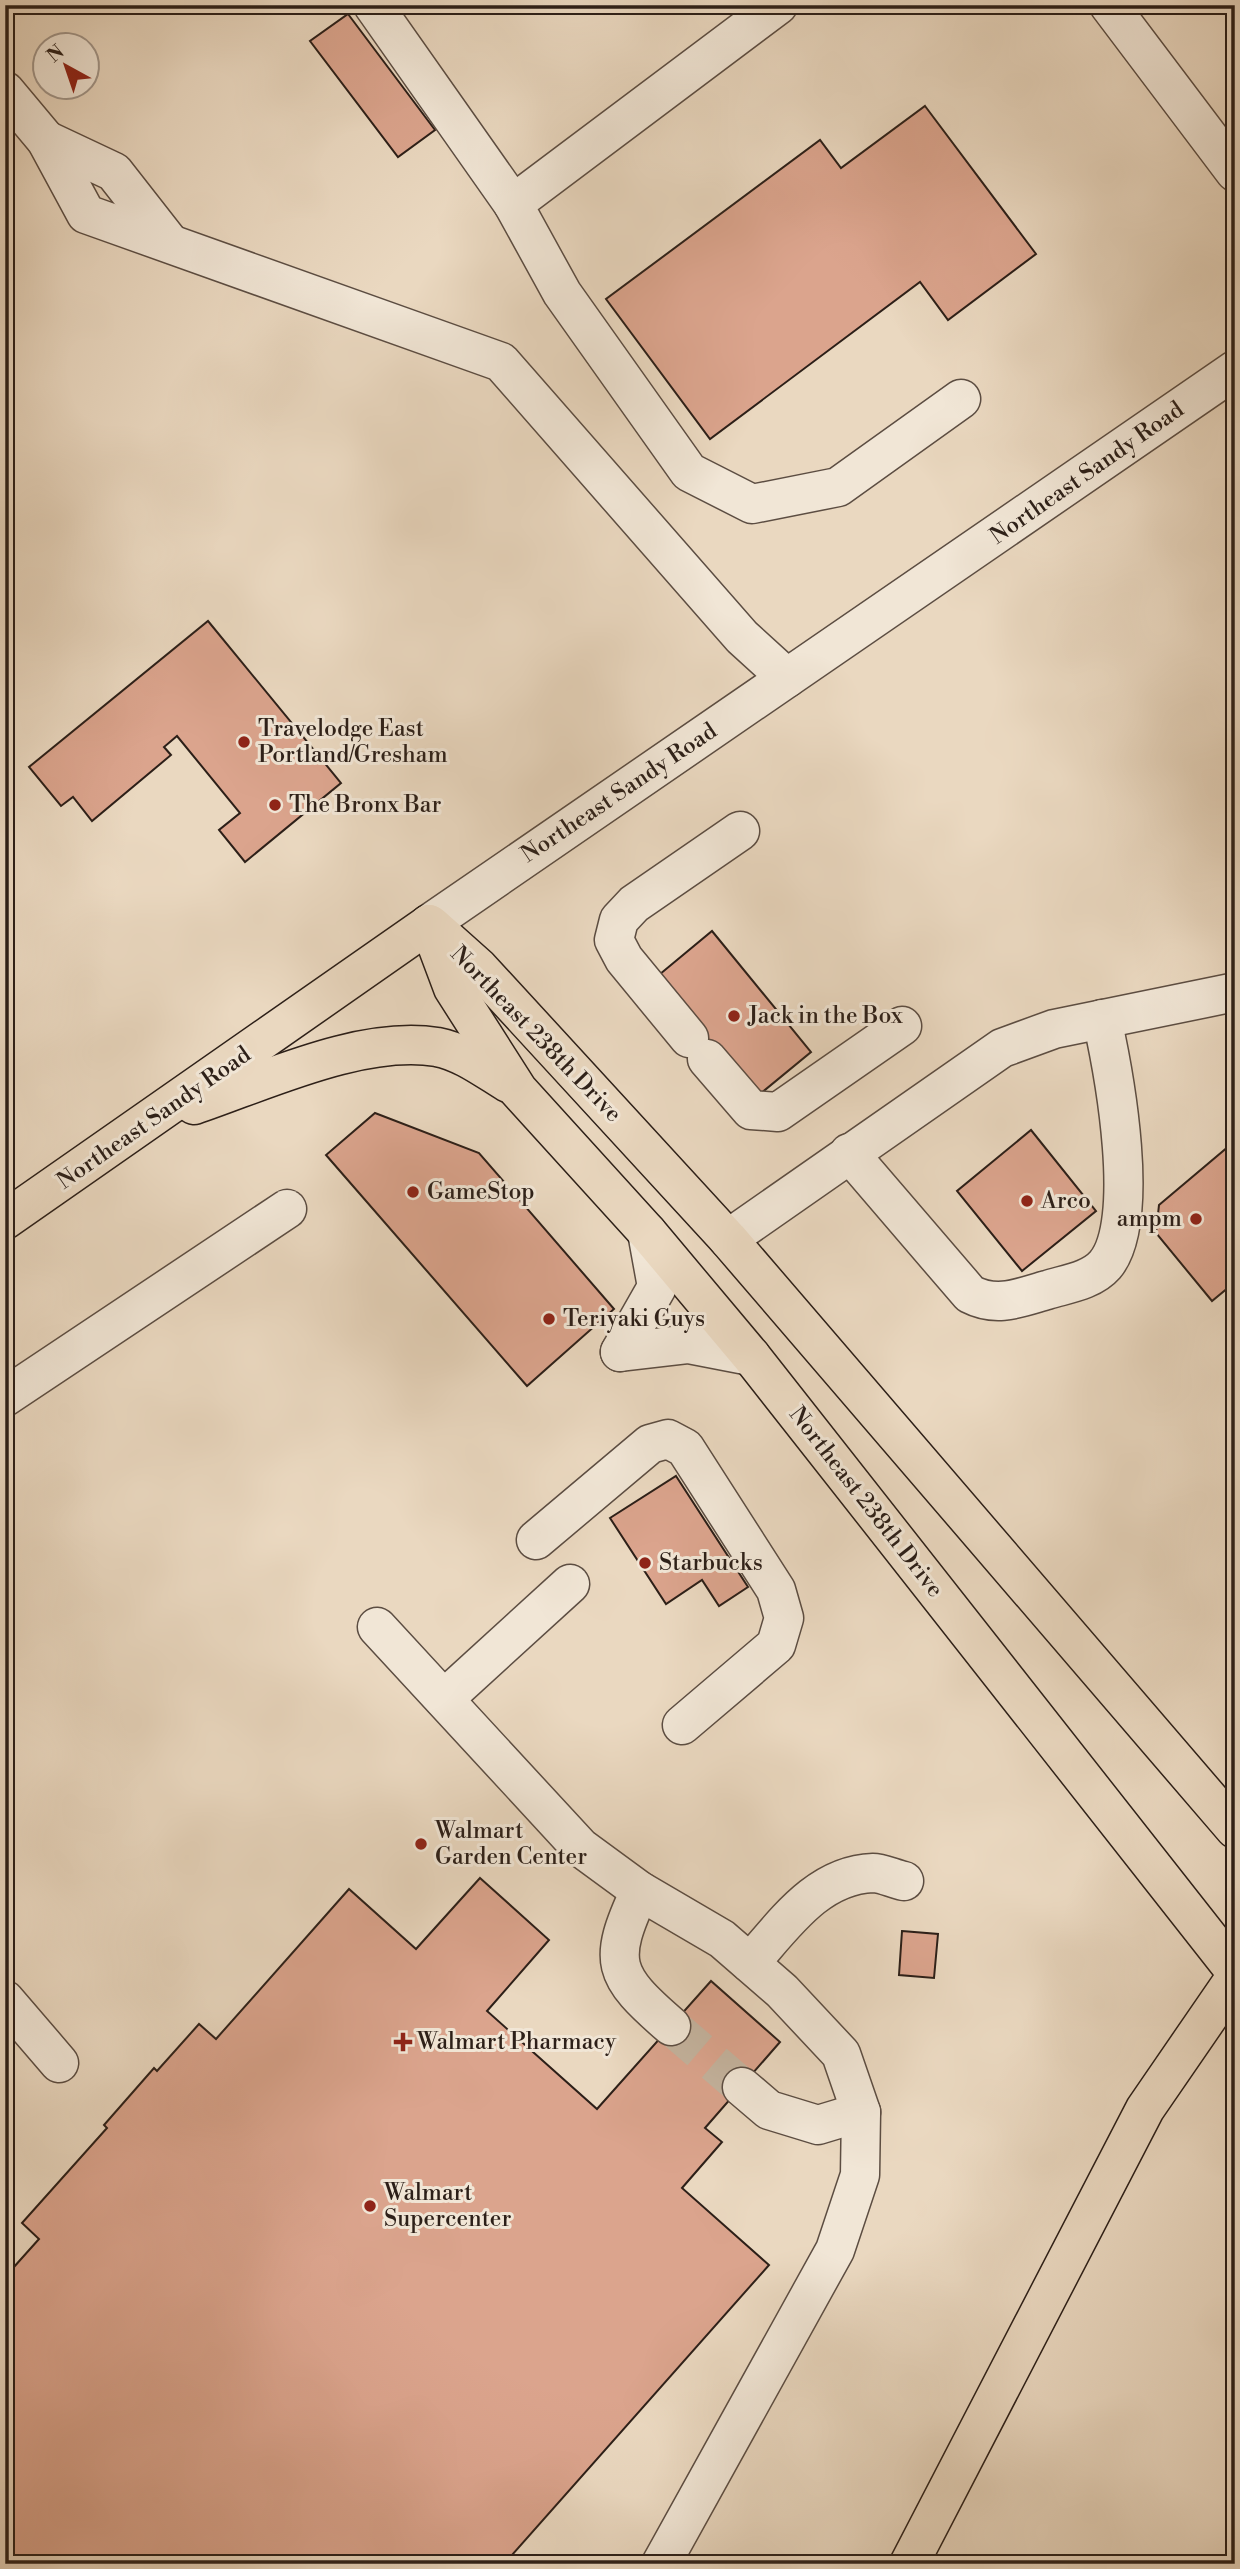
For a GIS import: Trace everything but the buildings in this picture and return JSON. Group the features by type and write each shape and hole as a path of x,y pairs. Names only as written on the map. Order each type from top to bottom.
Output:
{"main road":[{"name":"Northeast 238th Drive","path":"429,924 453,988 518,1090 648,1232 751,1356 1235,1971"},
{"name":"Northeast 238th Drive","path":"429,924 479,968 728,1239 1235,1829"},
{"name":"Northeast Sandy Road","path":"5,1220 155,1118 429,924"},
{"path":"155,1118 350,1052 413,1045 438,1048 469,1058 518,1090"},
{"path":"909,2564 1144,2109 1235,1978"}],"street":[{"path":"373,5 513,204 562,293 689,472 752,504 838,487 961,399"},
{"path":"513,204 778,5"},
{"path":"1109,5 1235,172"},
{"path":"5,91 46,140 114,172 168,241 501,362 742,637 787,678"},
{"name":"Northeast Sandy Road","path":"429,924 1235,370"},
{"path":"740,831 634,904 619,920 614,940 624,959 751,1110 778,1112 902,1026"},
{"path":"728,1239 1002,1048 1054,1029 1235,992"},
{"path":"849,1153 970,1294 992,1302 1006,1302 1090,1276 1107,1263 1114,1251 1122,1214 1119,1101 1102,1019"},
{"path":"5,1397 288,1209"},
{"path":"648,1232 657,1287 620,1352 689,1344 751,1356"},
{"path":"536,1540 650,1444 668,1439 685,1448 776,1590 784,1618 776,1645 682,1725"},
{"path":"444,1699 570,1584"},
{"path":"377,1627 580,1847 640,1891 722,1939 782,1990 841,2054 861,2112 860,2175 835,2250 662,2564"},
{"path":"750,1963 816,1893 840,1879 875,1873 904,1881"},
{"path":"640,1891 624,1926 617,1950 621,1971 638,1998 671,2026"},
{"path":"5,2000 59,2063"},
{"path":"742,2087 769,2110 818,2125 861,2112"}],"tunnel":[{"path":"671,2026 742,2087"}],"place":[{"name":"Travelodge East Portland/Gresham","path":"244,742"},
{"name":"The Bronx Bar","path":"275,805"},
{"name":"Jack in the Box","path":"734,1016"},
{"name":"GameStop","path":"413,1192"},
{"name":"Arco","path":"1027,1201"},
{"name":"ampm","path":"1196,1219"},
{"name":"Teriyaki Guys","path":"549,1319"},
{"name":"Starbucks","path":"645,1563"},
{"name":"Walmart Garden Center","path":"421,1844"},
{"name":"Walmart Pharmacy","path":"403,2042"},
{"name":"Walmart Supercenter","path":"370,2206"}]}
